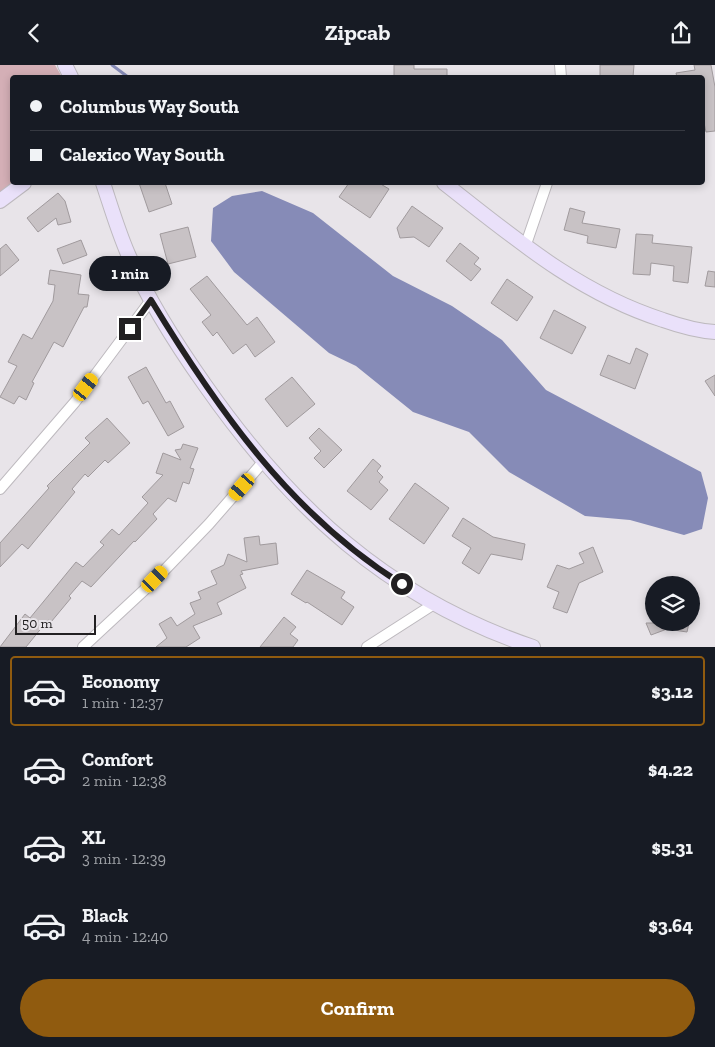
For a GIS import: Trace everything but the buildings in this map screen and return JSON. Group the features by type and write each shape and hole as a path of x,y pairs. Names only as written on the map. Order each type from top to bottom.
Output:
{"street":[{"path":"0,201 21,185"},
{"path":"104,185 129,255 151,300 191,365 226,416 263,462 300,503 337,537 386,574 434,604 502,636 533,647"},
{"path":"447,185 549,264 608,298 647,315 689,329 715,332"},
{"path":"525,247 545,185"},
{"path":"0,489 75,402 151,300"},
{"path":"83,647 169,566 209,524 263,462"},
{"path":"367,647 434,604"}],"shaded area":[{"path":"0,65 55,65 61,75 10,75 10,185 12,185 0,194"}],"water":[{"path":"262,191 313,213 393,276 452,306 502,340 546,390 701,472 708,498 702,529 684,535 630,520 585,516 509,472 469,432 413,412 356,366 329,353 234,272 211,241 213,208 232,196"}],"waterway":[{"path":"112,65 125,75"}],"route":[{"path":"130,329 151,300 186,357 226,416 263,462 300,503 337,537 402,584"}]}
